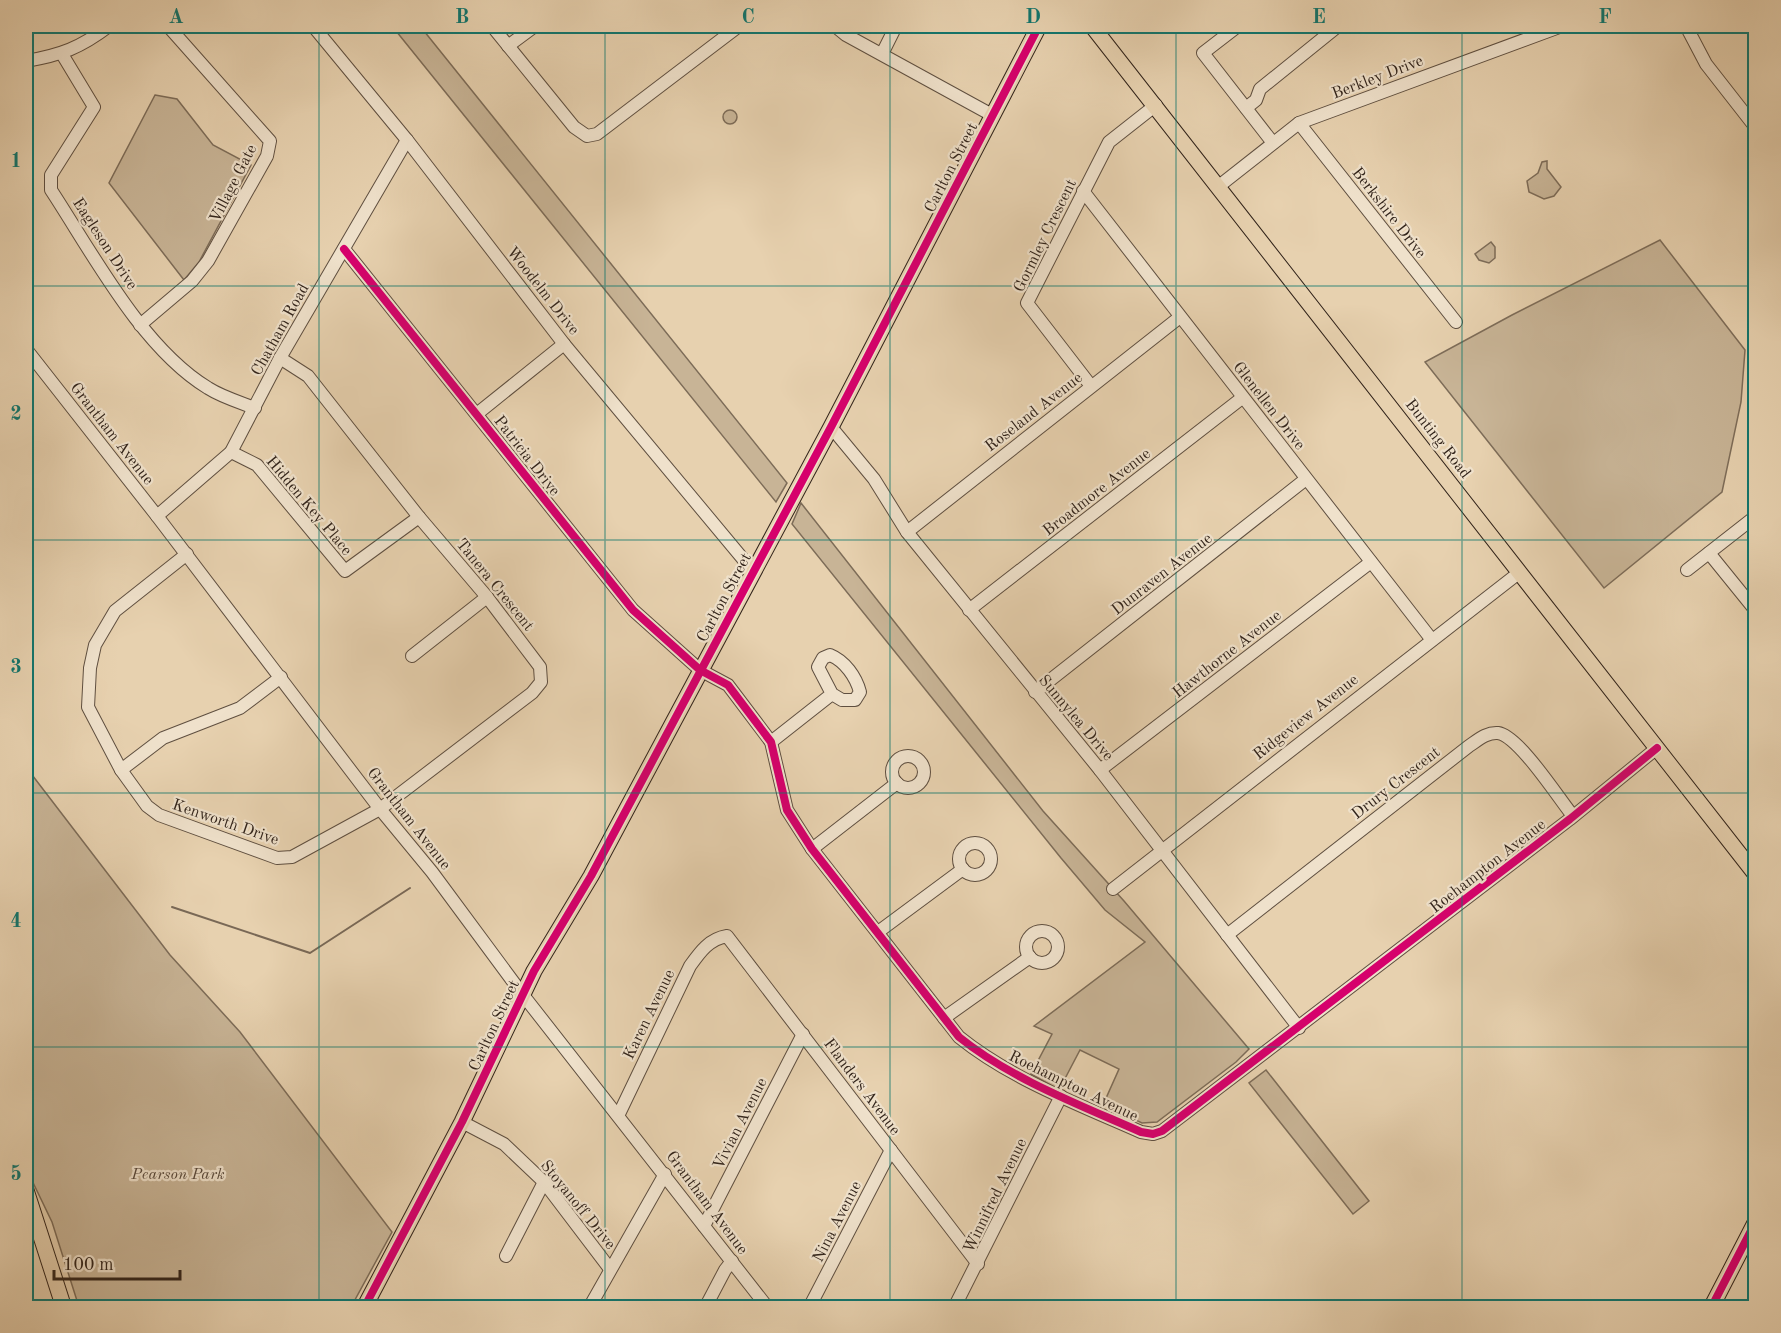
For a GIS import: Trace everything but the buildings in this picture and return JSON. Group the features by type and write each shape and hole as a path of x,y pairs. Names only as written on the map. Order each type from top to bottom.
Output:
{"main road":[{"name":"Bunting Road","path":"1092,26 1755,874"},
{"name":"Carlton Street","path":"364,1308 462,1122 534,971 591,876 831,427 1039,27"},
{"path":"26,1190 64,1308"},
{"path":"1711,1308 1755,1221"}],"street":[{"path":"26,61 62,54 109,26"},
{"name":"Village Gate","path":"140,325 192,281 208,261 267,156 270,141 168,26"},
{"name":"Woodelm Drive","path":"313,26 407,140 564,344 753,571"},
{"path":"492,26 574,127 586,136 597,134 739,26"},
{"path":"508,46 535,26"},
{"path":"835,26 846,35 992,115"},
{"path":"882,54 896,26"},
{"path":"1238,26 1203,52 1273,143"},
{"path":"1246,108 1256,100 1260,89 1338,26"},
{"name":"Berkley Drive","path":"1219,186 1299,123 1493,49 1562,26"},
{"path":"1686,26 1706,64 1755,128"},
{"name":"Eagleson Drive","path":"62,54 94,107 51,175 51,190 140,325 185,372 209,389 255,408"},
{"name":"Gormley Crescent","path":"1091,386 1028,303 1109,142 1156,105"},
{"name":"Berkshire Drive","path":"1299,123 1456,322"},
{"name":"Chatham Road","path":"157,516 231,452 280,358 407,140"},
{"name":"Glenellen Drive","path":"1083,191 1432,639"},
{"name":"Patricia Drive","path":"344,249 478,413 633,610 700,670"},
{"name":"Roseland Avenue","path":"907,532 1180,317"},
{"path":"478,413 564,344"},
{"name":"Grantham Avenue","path":"26,349 187,554 380,810 432,872 523,995 619,1113 768,1308"},
{"name":"Tanera Crescent","path":"280,358 308,376 419,517 487,597 540,667 541,682 532,693 380,810"},
{"name":"Broadmore Avenue","path":"969,610 1242,398"},
{"name":"Sunnylea Drive","path":"831,427 874,479 907,532 1100,770 1299,1028"},
{"name":"Hidden Key Place","path":"231,452 257,465 345,571 419,517"},
{"name":"Dunraven Avenue","path":"1035,692 1306,479"},
{"path":"1687,570 1755,516"},
{"path":"1709,553 1755,611"},
{"name":"Kenworth Drive","path":"187,554 115,611 95,645 90,668 88,707 120,770 147,806 159,815 277,858 291,857 380,810"},
{"name":"Hawthorne Avenue","path":"1100,770 1371,562"},
{"name":"Ridgeview Avenue","path":"1113,889 1161,849 1520,572"},
{"path":"412,656 487,597"},
{"name":"Roehampton Avenue","path":"700,670 728,685 771,742 787,810 812,849 958,1037 976,1051 1061,1096 1141,1132 1153,1134 1162,1131 1299,1028 1573,816 1656,748"},
{"path":"120,770 163,738 240,708 281,677"},
{"path":"771,742 832,694"},
{"name":"Drury Crescent","path":"1227,935 1469,746 1487,735 1501,734 1515,742 1573,816"},
{"path":"812,849 897,783"},
{"path":"878,932 963,869"},
{"name":"Flanders Avenue","path":"717,937 727,936 735,943 978,1264"},
{"name":"Karen Avenue","path":"619,1113 690,966 702,950 717,937"},
{"path":"944,1018 1030,957"},
{"name":"Vivian Avenue","path":"704,1226 803,1034"},
{"name":"Winnifred Avenue","path":"954,1308 1061,1096"},
{"name":"Stoyanoff Drive","path":"462,1122 504,1144 544,1182 610,1269"},
{"name":"Nina Avenue","path":"809,1308 891,1150"},
{"path":"589,1308 665,1173"},
{"path":"506,1256 544,1182"},
{"path":"705,1308 732,1261"}],"green space":[{"path":"392,26 420,26 787,483 776,502"},
{"path":"155,95 177,99 213,145 251,165 199,262 184,280 109,183"},
{"path":"727,110 733,110 737,117 733,124 727,124 723,120 723,114"},
{"path":"1547,161 1547,169 1561,187 1554,196 1544,199 1529,192 1527,181 1538,173 1542,162"},
{"path":"1660,240 1745,350 1741,402 1722,492 1604,588 1425,362"},
{"path":"1491,242 1495,247 1495,258 1489,263 1479,260 1475,254"},
{"path":"801,503 1043,811 1124,901 1249,1049 1236,1062 1157,1122 1142,1123 1103,1105 1119,1069 1080,1050 1059,1090 1031,1074 1052,1034 1034,1026 1145,942 1105,910 1061,858 792,524"},
{"name":"Pearson Park","path":"26,767 170,955 240,1032 392,1232 351,1307 79,1307 52,1222 26,1168"},
{"path":"1266,1070 1369,1201 1353,1214 1249,1083"}],"waterway":[{"path":"172,907 310,953 410,888"}],"cycle path":[{"path":"364,1308 462,1122 534,971 591,876 831,427 1039,26"},
{"path":"344,249 633,610 700,670 728,685 771,742 787,810 812,849 959,1037 979,1052 1023,1078 1141,1132 1153,1134 1162,1131 1570,819 1657,748"},
{"path":"1711,1308 1756,1221"}]}
